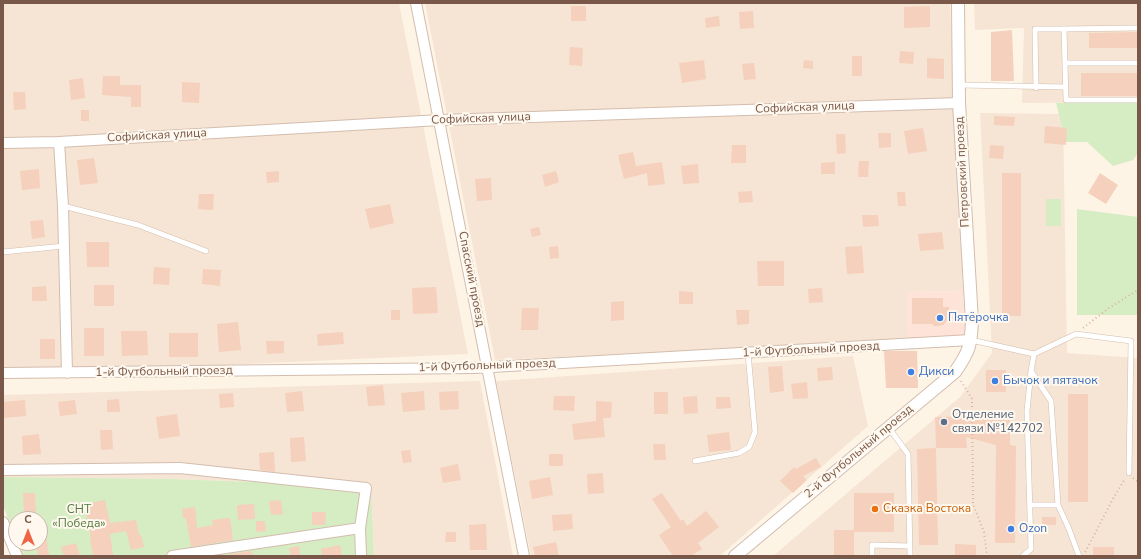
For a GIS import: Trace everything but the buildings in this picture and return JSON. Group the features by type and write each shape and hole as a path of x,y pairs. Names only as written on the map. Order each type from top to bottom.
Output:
{"street":[{"name":"Спасский проезд","path":"416,3 524,556"},
{"name":"Петровский проезд","path":"958,3 959,102 972,322 971,340"},
{"name":"Софийская улица","path":"3,143 59,142 440,120 959,102"},
{"path":"59,142 63,206 67,373"},
{"name":"1-й Футбольный проезд","path":"3,373 488,368 971,340"},
{"name":"2-й Футбольный проезд","path":"735,556 955,372 966,356 971,340"},
{"path":"3,470 180,468 366,488 360,528 361,556"},
{"path":"3,522 17,556"},
{"path":"172,556 360,528"}],"lane":[{"path":"1036,88 1035,29 1138,28"},
{"path":"1064,29 1066,100 1138,100"},
{"path":"1065,63 1138,63"},
{"path":"959,85 1036,88 1066,87"},
{"path":"63,206 138,225 206,251"},
{"path":"3,252 64,246"},
{"path":"971,340 1034,354 1076,334 1131,341 1129,473"},
{"path":"695,461 739,453 749,447 755,432 748,353"},
{"path":"1023,556 1031,549 1027,411 1034,354"},
{"path":"1031,372 1051,401 1058,505 1079,556"},
{"path":"889,428 908,454 910,556"},
{"path":"1030,505 1058,505"},
{"path":"872,556 872,545 910,546"}],"path":[{"path":"1076,334 1109,308 1138,290"},
{"path":"955,372 972,399 973,504 984,532 987,556"},
{"path":"1082,556 1098,530 1114,496 1129,473"}],"shaded area":[{"path":"3,3 399,3 468,354 3,375"},
{"path":"425,3 950,3 963,291 907,292 908,341 495,360"},
{"path":"974,3 1138,3 1138,102 1022,103 1024,28 975,30"},
{"path":"980,113 1063,114 1067,353 1138,358 1138,556 773,556 960,397 992,353"},
{"path":"963,291 966,338 908,341 907,292"},
{"path":"853,356 868,426 720,556 531,556 496,381"},
{"path":"480,381 513,556 374,556 371,486 171,479 3,477 3,395"}],"green space":[{"path":"1138,102 1138,153 1133,160 1113,166 1087,142 1066,142 1056,103"},
{"path":"1046,199 1061,199 1061,226 1046,226"},
{"path":"1077,209 1138,217 1138,315 1077,315"},
{"name":"СНТ «Победа»","path":"3,477 171,479 371,486 374,556 22,556 20,551 48,551 48,511 8,511 8,519 3,505"}],"place":[{"name":"Пятёрочка","path":"940,318"},
{"name":"Дикси","path":"911,372"},
{"name":"Бычок и пятачок","path":"995,381"},
{"name":"Отделение связи №142702","path":"944,422"},
{"name":"Сказка Востока","path":"875,509"},
{"name":"Ozon","path":"1011,529"}]}
